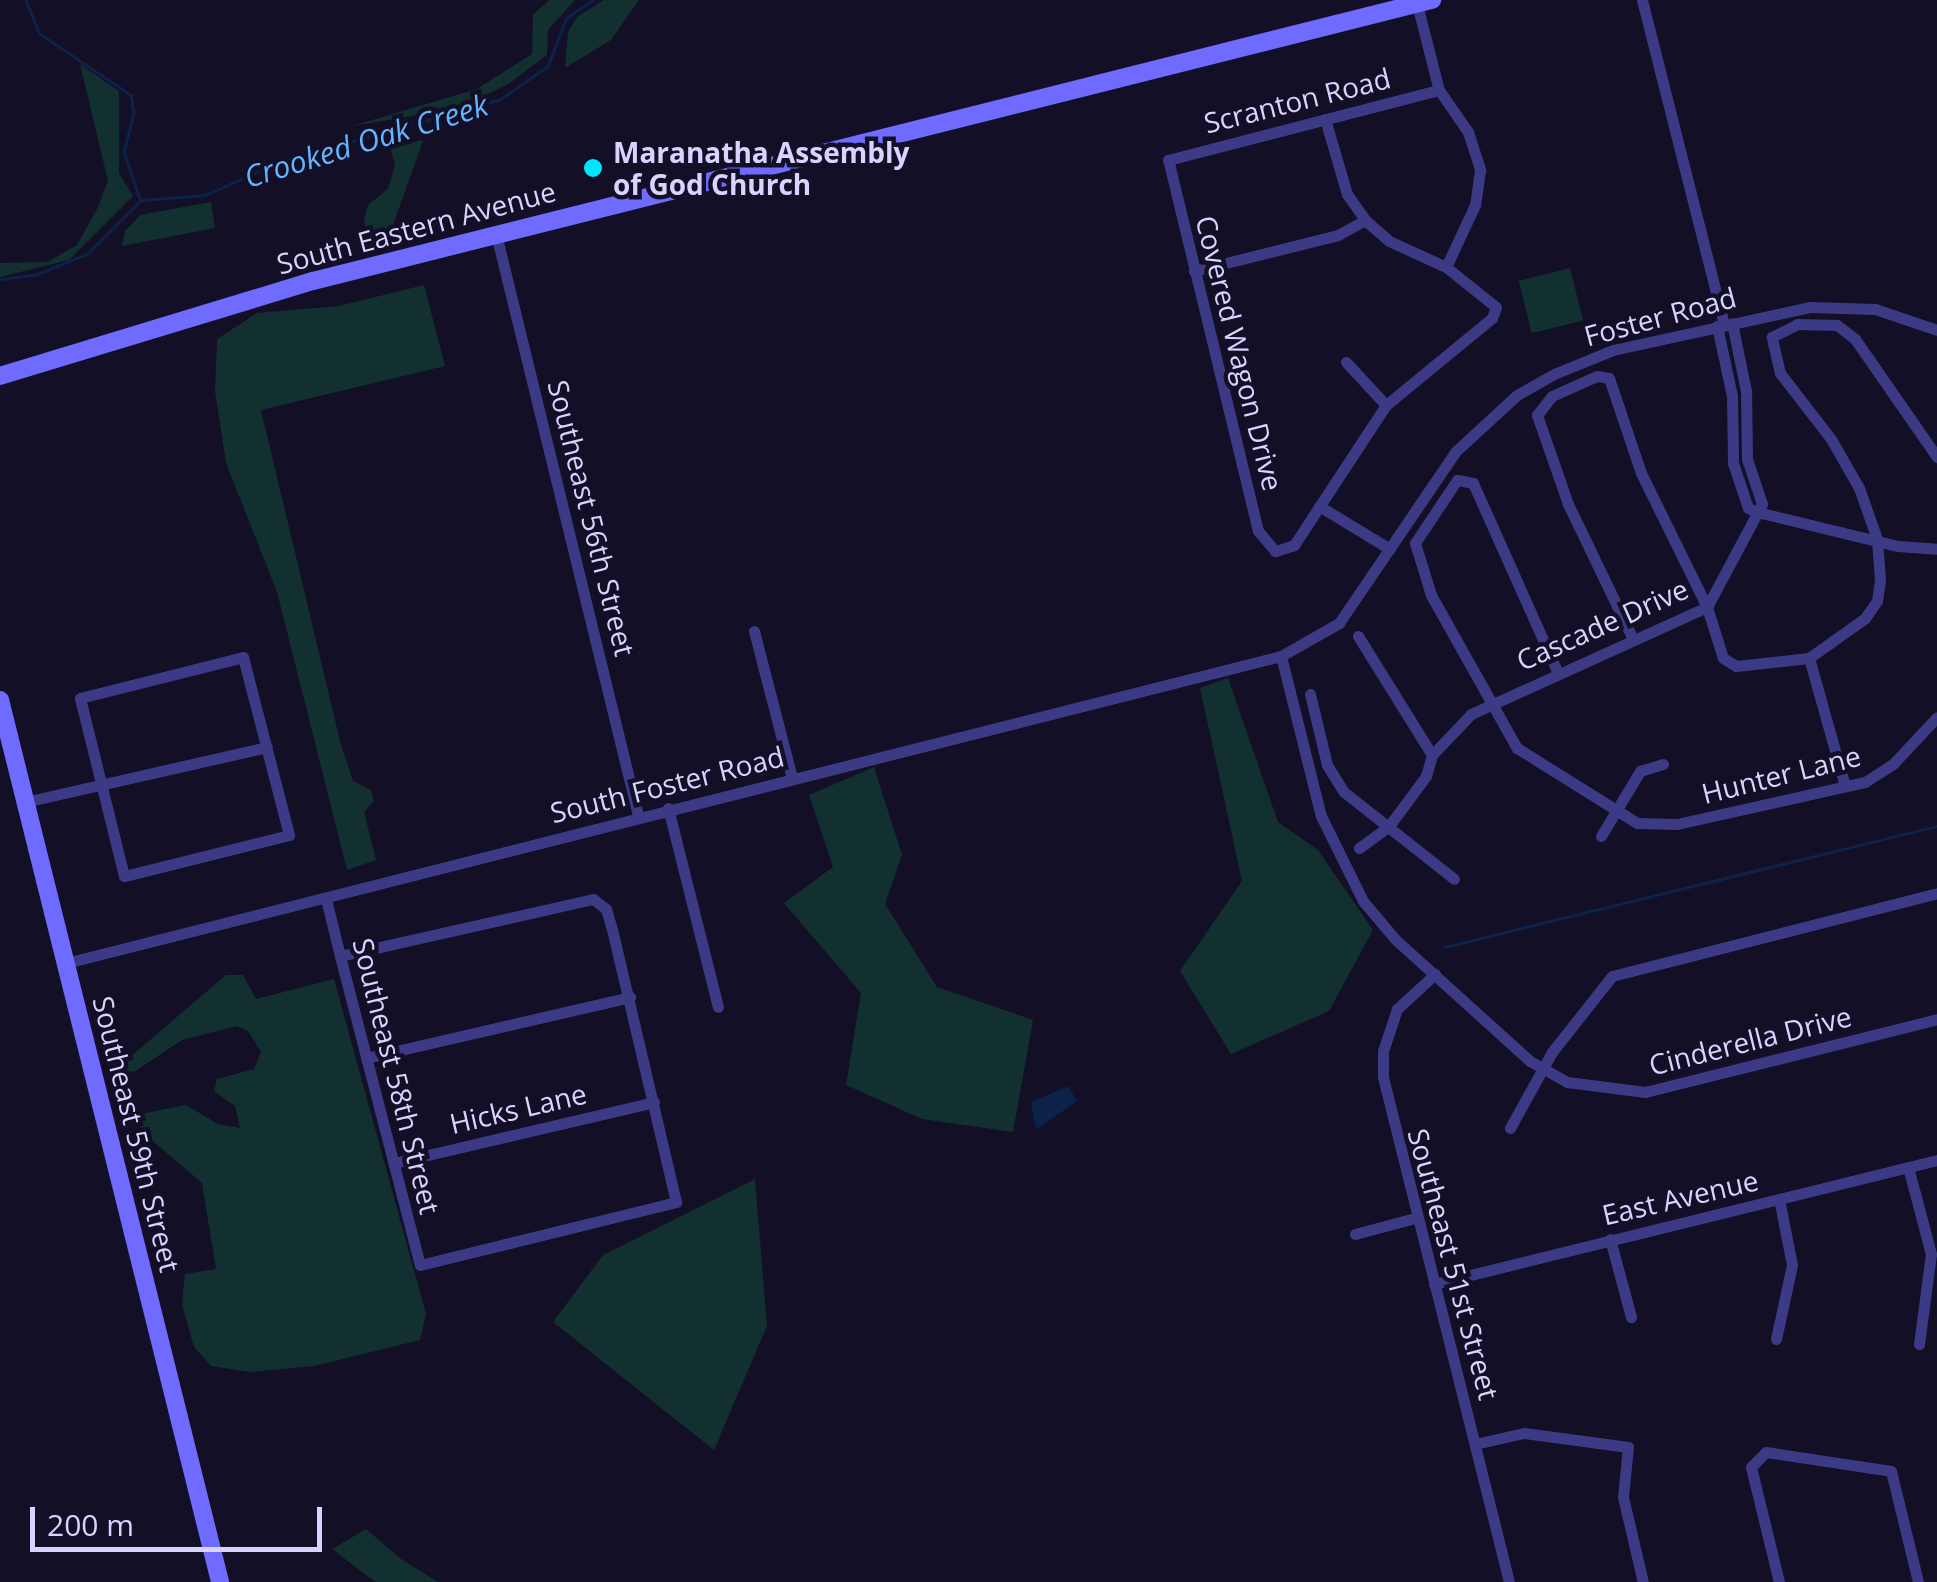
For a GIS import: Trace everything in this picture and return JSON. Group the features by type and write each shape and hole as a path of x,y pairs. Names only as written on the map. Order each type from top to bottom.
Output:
{"main road":[{"name":"South Eastern Avenue","path":"0,376 496,234 1425,2"},
{"name":"Southeast 59th Street","path":"1,707 220,1582"}],"street":[{"path":"1642,0 1724,324 1746,392 1747,459 1762,504 1757,512 1937,549"},
{"path":"1425,2 1438,90 1468,132 1482,184 1446,266"},
{"name":"Scranton Road","path":"1168,160 1438,90"},
{"path":"1325,120 1347,194 1365,220 1389,241 1446,266 1496,308 1492,318 1386,405 1319,506 1390,549"},
{"name":"Covered Wagon Drive","path":"1168,160 1258,531 1275,551 1294,545 1319,506"},
{"path":"1194,271 1338,235 1365,220"},
{"name":"Southeast 56th Street","path":"496,234 638,815"},
{"name":"Foster Road","path":"1281,656 1339,622 1455,452 1517,395 1614,350 1724,324 1847,306 1937,330"},
{"path":"1633,639 1568,504 1536,415 1552,396 1598,376 1609,378 1641,473 1707,607 1724,658 1736,666 1809,658 1877,601 1877,539 1847,463 1780,373 1772,338 1797,324 1837,325 1856,339 1937,457"},
{"path":"1346,362 1386,405"},
{"name":"Hunter Lane","path":"1557,670 1473,484 1451,485 1414,550 1489,702 1518,748 1636,823 1677,824 1844,786 1884,772 1937,716"},
{"name":"Cascade Drive","path":"1359,848 1388,826 1426,776 1432,755 1489,702 1707,607 1757,512"},
{"path":"754,631 792,778"},
{"path":"1358,636 1432,755"},
{"name":"South Foster Road","path":"66,962 1281,656"},
{"name":"Cinderella Drive","path":"1281,656 1338,860 1363,901 1435,974 1546,1070 1587,1088 1645,1092 1937,1019"},
{"path":"244,657 267,748 288,835 124,876 80,698 244,657"},
{"path":"1809,658 1844,786"},
{"path":"1310,694 1335,779 1454,880"},
{"path":"25,802 267,748"},
{"path":"1601,836 1640,771 1663,764"},
{"path":"668,808 718,1007"},
{"path":"1510,1128 1587,1000 1612,976 1937,893"},
{"name":"Southeast 58th Street","path":"326,899 420,1265 676,1202 654,1102"},
{"path":"340,956 592,899 606,909 654,1102"},
{"name":"Southeast 51st Street","path":"1435,974 1397,1010 1383,1051 1391,1119 1509,1582"},
{"path":"366,1058 630,997"},
{"name":"Hicks Lane","path":"394,1163 654,1102"},
{"name":"East Avenue","path":"1434,1284 1937,1160"},
{"path":"1908,1167 1930,1254 1918,1344"},
{"path":"1776,1338 1792,1265 1778,1199"},
{"path":"1355,1234 1415,1218"},
{"path":"1610,1239 1631,1317"},
{"path":"1475,1444 1524,1433 1628,1447 1623,1496 1643,1582"},
{"path":"1780,1582 1752,1467 1758,1456 1783,1453 1891,1471 1918,1582"}],"green space":[{"path":"549,0 575,0 548,30 547,55 508,84 460,108 352,126 477,89 532,54 533,15"},
{"path":"604,0 639,0 611,40 565,68 568,32 577,17"},
{"path":"80,64 119,91 119,173 133,196 69,260 0,277 0,263 47,262 77,245 108,181"},
{"path":"401,137 423,141 388,239 367,245 364,218 369,204 388,189 395,165 389,144"},
{"path":"211,202 215,228 122,246 125,231 140,215"},
{"path":"1570,268 1583,320 1532,333 1519,281"},
{"path":"424,285 445,366 261,410 341,745 353,781 371,790 374,801 364,812 376,860 347,870 277,592 226,463 215,391 217,339 257,313 339,306"},
{"path":"1228,678 1278,822 1318,850 1373,930 1329,1011 1231,1054 1180,971 1242,881 1200,688"},
{"path":"874,767 902,855 885,904 937,987 1033,1020 1013,1132 922,1119 846,1085 861,993 784,903 833,867 809,795"},
{"path":"226,975 243,975 256,999 334,979 426,1314 420,1340 314,1366 250,1372 211,1366 194,1347 182,1305 185,1274 216,1269 202,1183 142,1132 136,1115 186,1105 218,1124 240,1128 235,1106 214,1091 217,1079 254,1069 261,1052 248,1031 237,1026 182,1040 134,1072 116,1069"},
{"path":"755,1179 767,1326 714,1450 553,1322 603,1255"},
{"path":"366,1529 401,1559 438,1582 375,1582 332,1549"}],"water":[{"path":"1068,1086 1077,1101 1036,1130 1031,1102"}],"waterway":[{"path":"26,0 39,33 131,95 134,114 124,151 140,199"},
{"name":"Crooked Oak Creek","path":"0,279 35,275 87,254 141,200 205,195 285,160 499,100 548,66 566,18 593,0"},
{"path":"1445,947 1937,826"}],"place":[{"name":"Maranatha Assembly of God Church","path":"593,168"}]}
